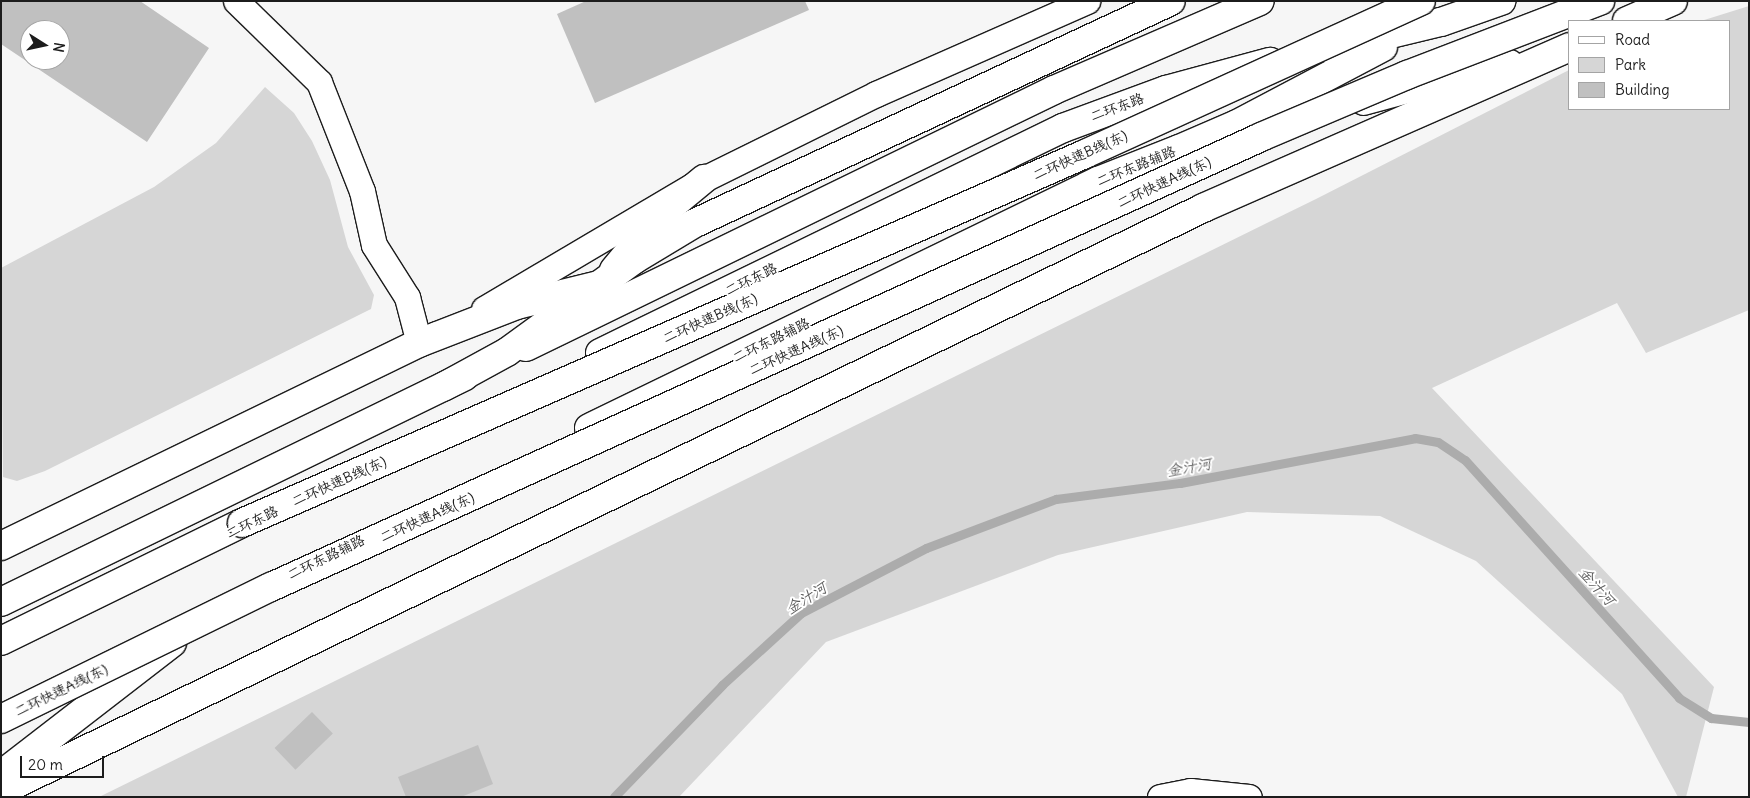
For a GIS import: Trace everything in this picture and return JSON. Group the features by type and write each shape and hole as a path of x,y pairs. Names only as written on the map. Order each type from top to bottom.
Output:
{"main road":[{"path":"442,387 519,344 600,285 708,216 1067,46 1171,1"},
{"path":"1,602 1054,90 1260,1"},
{"name":"二环快速B线(东)","path":"1,642 242,523 1085,154 1421,1"},
{"name":"二环东路","path":"1,642 1098,114 1198,80 1441,22 1501,1"},
{"name":"二环快速A线(东)","path":"1,719 271,588 1252,141 1416,71 1600,1"},
{"path":"1629,20 1674,1"},
{"path":"1179,149 1441,22"},
{"path":"1,791 1202,208 1568,47"},
{"name":"二环东路辅路","path":"1,714 1098,181 1179,149"},
{"path":"600,285 658,217 704,179"},
{"path":"1,546 419,343 509,308 670,269 729,248"},
{"path":"1,775 220,608"}],"street":[{"path":"236,1 319,82 362,192 374,245 407,297 419,343 704,179 884,90 1087,1"},
{"path":"1625,20 1674,1"},
{"name":"二环东路辅路","path":"1179,149 1426,87 1568,42"},
{"path":"1160,797 1190,791 1249,797"}],"green space":[{"path":"1749,6 1749,310 1646,353 1617,303 1432,388 1714,687 1686,797 1678,797 1622,694 1476,561 1380,516 1247,512 1058,555 826,642 679,797 99,797 1316,199 1568,71 1568,110 1730,110 1730,20 1704,20"},
{"path":"265,87 294,113 312,141 330,180 348,247 374,295 371,309 45,471 17,481 3,477 1,268 154,187 216,143"}],"building":[{"path":"1,1 140,1 209,48 147,142 40,70 70,70 70,20 20,20 20,57 1,44"},
{"path":"586,1 805,1 809,10 595,103 557,14"},
{"path":"312,712 333,734 295,770 275,748"},
{"path":"478,745 493,784 461,797 406,797 398,777"}],"waterway":[{"name":"金汁河","path":"614,797 722,685 801,613 926,548 1056,499 1180,483 1415,438 1438,442 1465,460 1679,698 1711,718 1749,722"}]}
